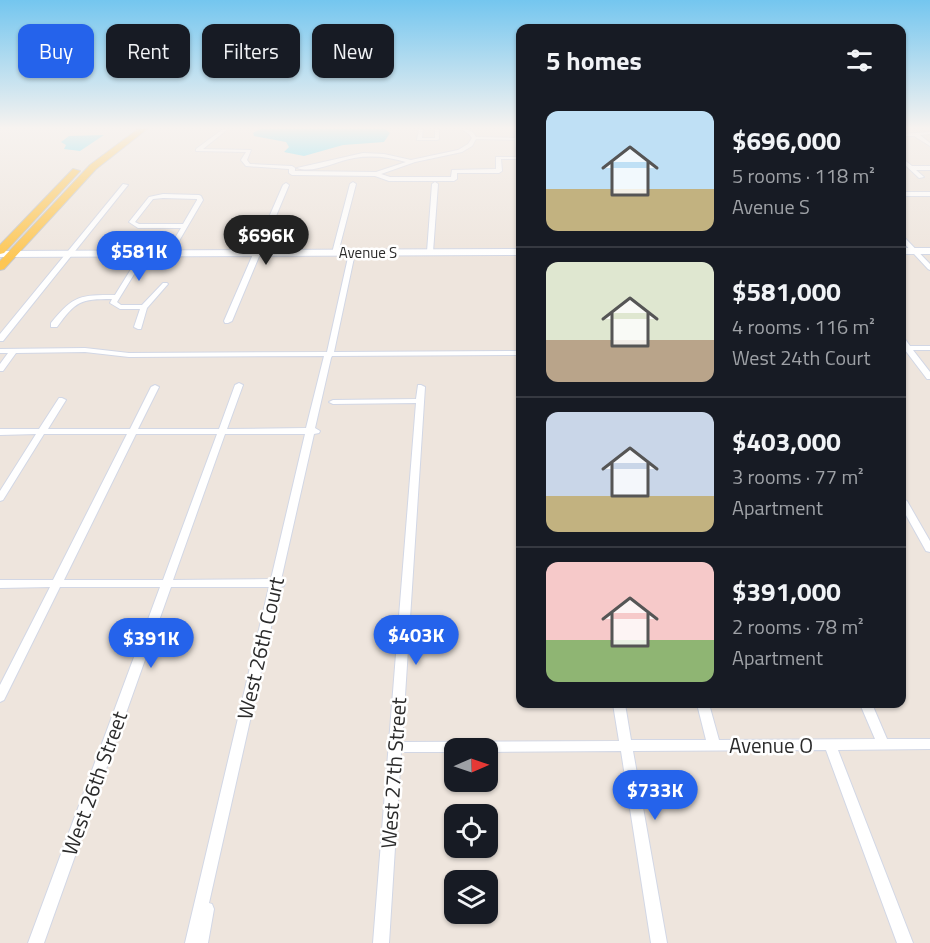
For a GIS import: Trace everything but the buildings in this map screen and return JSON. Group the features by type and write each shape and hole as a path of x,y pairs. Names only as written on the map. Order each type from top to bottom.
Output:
{"main road":[{"path":"0,252 74,173"},
{"path":"0,267 89,173"}],"street":[{"path":"293,173 379,173"},
{"path":"376,174 388,179 454,179 454,173"},
{"path":"917,173 921,177"},
{"path":"335,253 354,184"},
{"path":"430,252 435,184"},
{"path":"0,339 125,185"},
{"path":"228,321 286,185"},
{"path":"906,195 930,194"},
{"path":"169,253 200,200 198,197 151,198 132,222 138,226 184,226"},
{"path":"906,242 930,268"},
{"path":"906,251 930,251"},
{"name":"Avenue S","path":"0,252 12,254 516,252"},
{"path":"144,253 112,303 118,306 144,307"},
{"name":"West 26th Court","path":"193,943 332,358 330,354 352,253"},
{"path":"138,327 144,307 165,285"},
{"path":"54,326 75,300 87,297 115,297"},
{"path":"906,346 930,348"},
{"path":"906,349 930,377"},
{"path":"0,351 85,350 140,355 516,353"},
{"path":"0,369 14,351"},
{"name":"West 26th Street","path":"36,943 239,385"},
{"path":"0,697 155,387"},
{"name":"West 27th Street","path":"381,943 421,387"},
{"path":"0,498 62,400"},
{"path":"333,402 419,401"},
{"path":"0,432 313,431"},
{"path":"906,508 930,549"},
{"path":"0,584 277,583"},
{"name":"West 26th Court","path":"200,943 277,583"},
{"path":"620,708 659,943"},
{"path":"704,708 714,745"},
{"path":"868,708 883,744"},
{"path":"830,744 905,943"},
{"name":"Avenue O","path":"395,747 930,744"}]}
